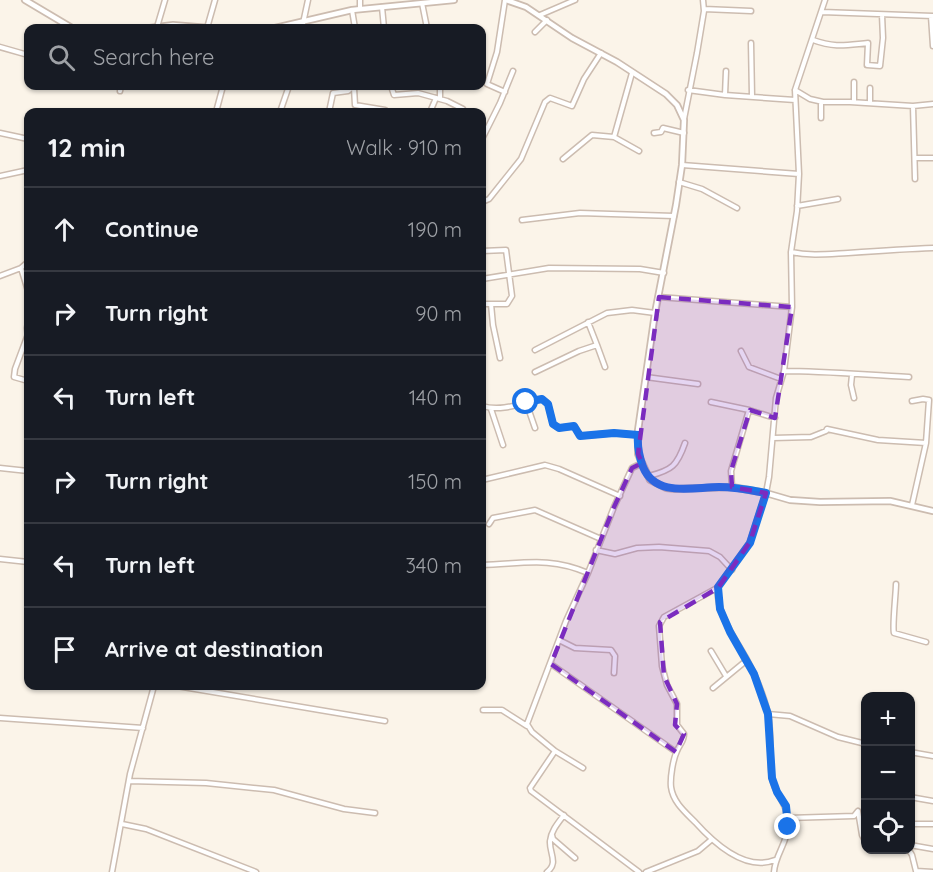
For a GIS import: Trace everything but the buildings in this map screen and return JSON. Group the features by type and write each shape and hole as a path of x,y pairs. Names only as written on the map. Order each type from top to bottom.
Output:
{"street":[{"path":"25,0 65,24"},
{"path":"157,24 165,0"},
{"path":"209,24 215,0"},
{"path":"303,24 308,0"},
{"path":"360,0 360,9"},
{"path":"291,24 352,10 454,0"},
{"path":"505,92 487,84 497,52 506,0 526,6 572,38 601,53 666,94 677,105 684,120"},
{"path":"540,15 575,0"},
{"path":"704,0 694,71 688,90 682,165 655,313 638,435 638,454 642,463 650,480 666,488 732,487 798,501 891,501 933,511"},
{"path":"776,859 770,864 759,866 734,860 711,840 680,807 674,796 671,782 676,753 684,740 684,734 677,725 676,704 664,676 659,634 660,622 664,617 718,588 732,570 750,543 766,493 776,398 784,371 792,307 791,252 799,174 795,90 825,0"},
{"path":"422,3 426,24"},
{"path":"381,7 383,24"},
{"path":"704,9 751,11"},
{"path":"352,10 354,24"},
{"path":"822,12 932,16 933,46"},
{"path":"813,39 827,45 838,46 868,43 867,65 880,66 883,38 882,15"},
{"path":"535,32 547,20"},
{"path":"750,43 752,96"},
{"path":"0,47 24,54"},
{"path":"486,200 521,159 545,102 550,98 572,106 584,79 601,53"},
{"path":"486,131 513,71"},
{"path":"725,95 726,71"},
{"path":"614,136 632,73"},
{"path":"854,82 854,102"},
{"path":"870,88 870,103"},
{"path":"217,108 222,90"},
{"path":"281,108 288,90"},
{"path":"331,108 333,93 350,90"},
{"path":"354,90 355,105 373,108"},
{"path":"392,90 394,95 418,93 460,108"},
{"path":"432,108 438,99 439,90"},
{"path":"688,90 795,100"},
{"path":"795,90 821,102 913,106 933,104"},
{"path":"821,102 821,118"},
{"path":"913,106 915,179"},
{"path":"654,133 661,132 663,128 684,133"},
{"path":"0,133 24,138"},
{"path":"563,159 592,135 614,136 639,151"},
{"path":"915,158 933,158"},
{"path":"682,165 799,174"},
{"path":"0,176 24,171"},
{"path":"679,182 702,189 737,208"},
{"path":"797,206 838,200"},
{"path":"522,220 580,213 674,216"},
{"path":"791,252 820,255 933,248"},
{"path":"486,251 506,249 512,296 507,303 486,304"},
{"path":"0,276 22,267 24,275"},
{"path":"486,278 541,269 562,268 640,270 664,273"},
{"path":"659,297 792,307"},
{"path":"491,304 492,326 500,358"},
{"path":"535,350 588,322 615,311 632,310 655,313"},
{"path":"588,322 605,367"},
{"path":"535,372 597,345"},
{"path":"24,349 14,377 24,380"},
{"path":"741,351 749,367 781,379"},
{"path":"784,371 830,371 852,375 909,377"},
{"path":"852,375 851,385 854,398"},
{"path":"646,377 698,384"},
{"path":"486,407 491,409 542,399 548,404 553,424 559,428 574,426 580,436 614,433 638,435"},
{"path":"912,400 930,400 926,443 912,505"},
{"path":"526,402 535,428"},
{"path":"711,402 775,418"},
{"path":"491,409 503,445"},
{"path":"732,487 731,471 750,410"},
{"path":"773,438 811,437 827,429 833,429 866,438 926,443"},
{"path":"649,476 665,472 680,459 686,443"},
{"path":"528,727 530,713 601,539 632,468 642,463"},
{"path":"486,479 544,465 559,469 620,497"},
{"path":"0,468 24,471"},
{"path":"489,524 493,518 535,510 601,539"},
{"path":"597,550 615,554 637,548 659,547 709,551 720,557 732,570"},
{"path":"0,559 24,562"},
{"path":"486,565 550,561 588,573"},
{"path":"896,584 896,607 892,630 894,633 927,642"},
{"path":"718,588 720,609 730,632 747,660 768,714 772,778 786,806 788,818 788,833 776,859 774,872"},
{"path":"559,640 576,648 611,650 615,656 614,673"},
{"path":"711,651 726,676"},
{"path":"712,688 747,660"},
{"path":"551,664 676,753"},
{"path":"112,872 129,781 153,690"},
{"path":"201,690 385,721"},
{"path":"483,710 502,710 528,727 555,751 583,768"},
{"path":"768,714 790,716 831,734 861,743"},
{"path":"0,718 143,728"},
{"path":"555,751 530,788 537,796 639,872"},
{"path":"915,753 933,756"},
{"path":"129,781 206,783 274,790 344,809 375,813"},
{"path":"915,798 933,801"},
{"path":"788,818 854,816 858,811 861,827"},
{"path":"547,872 554,864 550,848 551,835 564,815"},
{"path":"122,824 146,829 256,872"},
{"path":"915,824 933,824"},
{"path":"551,835 575,858"},
{"path":"645,872 698,851 711,840"},
{"path":"915,848 933,849"},
{"path":"912,854 916,871 933,872"}],"highlighted area":[{"path":"659,297 792,307 775,418 750,410 731,471 732,487 766,493 750,542 718,588 660,622 664,676 677,704 675,725 684,734 676,752 551,664 614,507 632,468 642,463 638,454"}],"route":[{"path":"526,402 542,399 548,404 553,424 559,428 574,426 580,436 614,433 638,435 638,454 645,471 650,480 666,488 732,487 766,493 750,543 718,587 717,594 720,609 754,674 768,714 772,778 786,806 788,827"}]}
